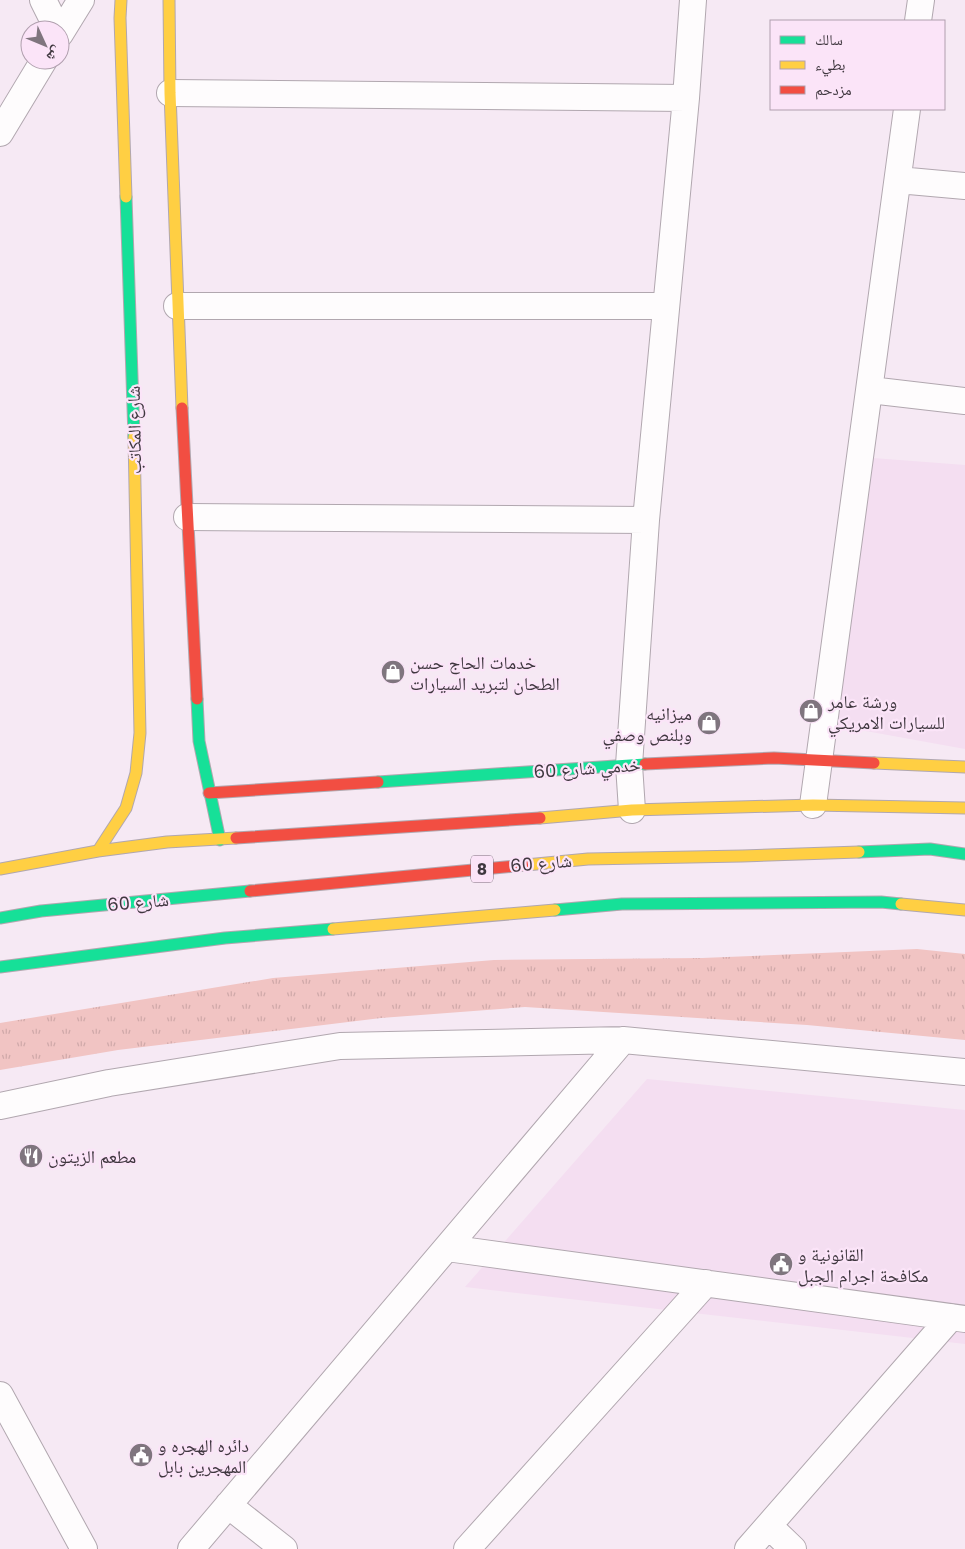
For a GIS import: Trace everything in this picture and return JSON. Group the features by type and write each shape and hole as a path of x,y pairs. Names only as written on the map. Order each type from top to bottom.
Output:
{"main road":[{"name":"شارع المکاتب","path":"98,851 126,808 136,773 140,733 133,384 120,18 121,0"},
{"path":"169,0 177,306 199,741 220,840"},
{"name":"خدمي شارع 60","path":"209,793 629,765 774,758 965,768"},
{"path":"0,869 98,851 167,842 528,819 632,810 813,805 965,808"},
{"name":"شارع 60","path":"0,918 51,910 588,859 742,856 930,849 965,854"},
{"path":"0,968 225,938 622,904 881,902 965,910"}],"street":[{"path":"43,0 53,20"},
{"path":"68,20 81,0"},
{"path":"632,810 629,765 646,520 686,98 693,0"},
{"path":"918,20 921,0"},
{"path":"0,133 38,70"},
{"path":"170,93 686,98"},
{"path":"813,805 907,110"},
{"path":"898,180 965,186"},
{"path":"177,306 666,306"},
{"path":"870,390 965,401"},
{"path":"187,517 646,520"},
{"path":"0,1106 109,1082 340,1046 623,1040 965,1072"},
{"path":"191,1549 623,1040"},
{"path":"447,1248 958,1318"},
{"path":"467,1549 706,1283"},
{"path":"748,1549 958,1318"},
{"path":"0,1395 84,1549"},
{"path":"228,1505 284,1549"},
{"path":"769,1526 793,1549"}],"shaded area":[{"path":"860,457 965,465 965,749 827,724"},
{"path":"647,1079 965,1110 965,1344 465,1287"}],"green space":[{"path":"917,949 965,954 965,1040 807,1025 525,1007 381,1018 118,1050 0,1070 0,1023 273,978 494,960 702,958"}],"traffic: fast":[{"path":"126,197 134,437"},
{"path":"197,699 199,741 220,840"},
{"path":"378,782 645,764"},
{"path":"859,852 930,849 965,854"},
{"path":"0,918 41,911 250,891"},
{"path":"555,910 622,904 881,902 901,904"},
{"path":"0,967 225,938 333,929"}],"traffic: slow":[{"path":"121,0 126,197"},
{"path":"169,0 170,93 182,408"},
{"path":"98,851 126,808 136,773 140,733 134,437"},
{"path":"874,763 965,767"},
{"path":"540,818 632,810 813,805 965,808"},
{"path":"0,869 98,851 167,842 236,838"},
{"path":"526,865 588,859 859,852"},
{"path":"901,904 965,910"},
{"path":"333,929 555,910"}],"traffic: jam":[{"path":"182,408 197,699"},
{"path":"645,764 774,758 874,763"},
{"path":"209,793 378,782"},
{"path":"236,838 540,818"},
{"path":"250,891 526,865"}],"place":[{"name":"خدمات الحاج حسن الطحان لتبريد السيارات","path":"393,672"},
{"name":"ورشة عامر للسيارات الامريكي","path":"811,711"},
{"name":"ميزانيه وبلنص وصفي","path":"709,723"},
{"name":"مطعم الزيتون","path":"31,1156"},
{"name":"القانونية و مكافحة اجرام الجبل","path":"781,1264"},
{"name":"دائره الهجره و المهجرين بابل","path":"141,1455"}]}
